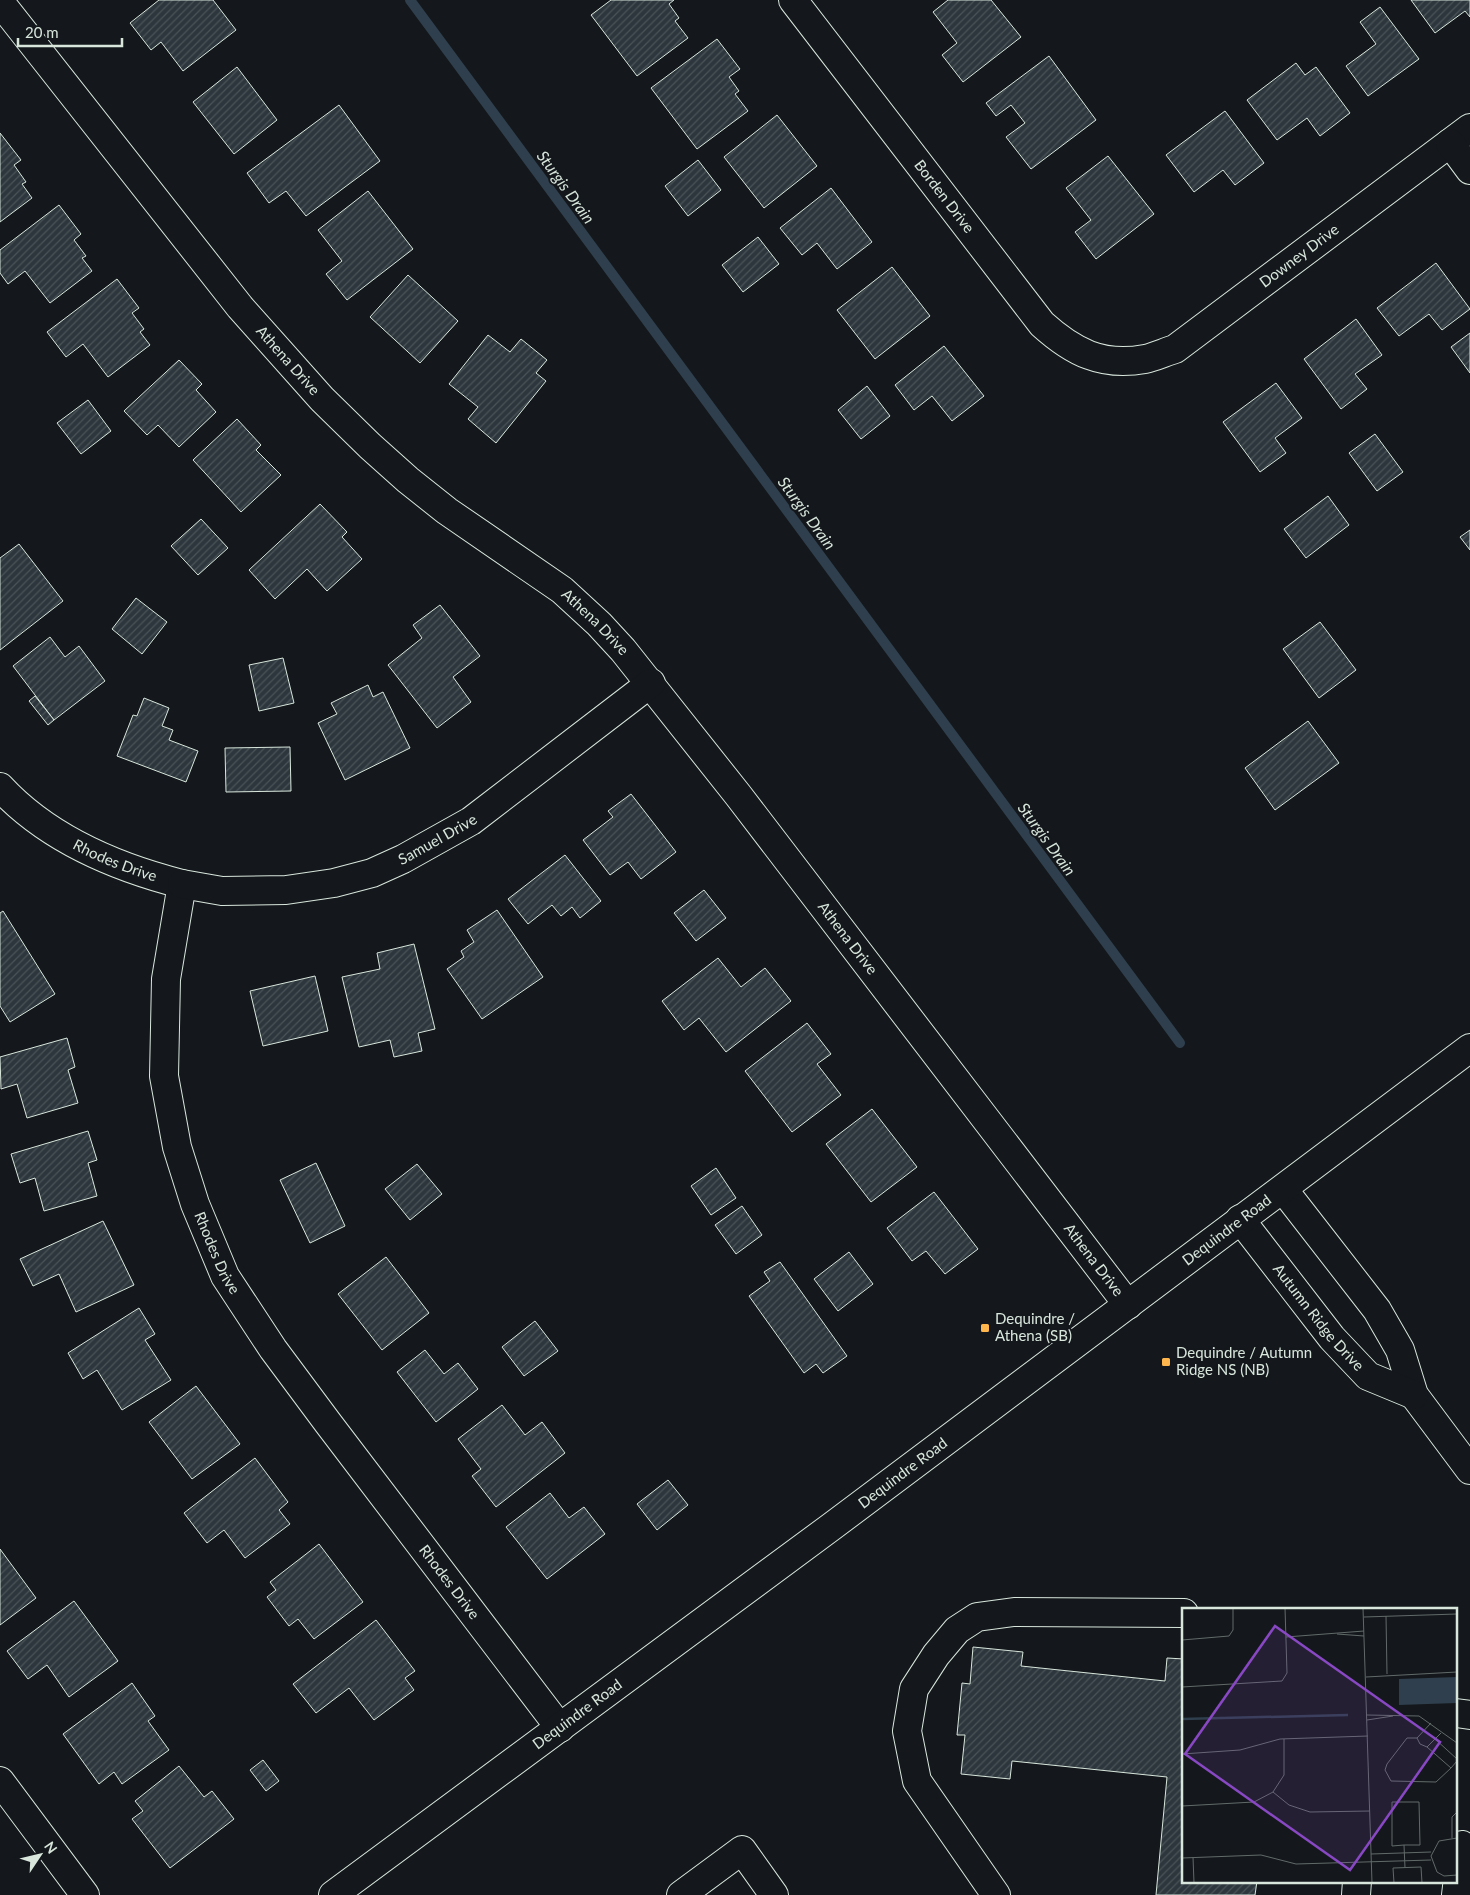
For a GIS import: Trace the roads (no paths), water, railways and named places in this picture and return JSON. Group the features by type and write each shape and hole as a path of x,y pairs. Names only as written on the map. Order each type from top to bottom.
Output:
{"street":[{"name":"Borden Drive","path":"793,0 1042,324 1060,341 1085,355 1119,361"},
{"name":"Athena Drive","path":"0,2 240,307 322,399 408,480 447,511 562,590 598,624 651,683 1128,1305"},
{"name":"Downey Drive","path":"1119,361 1146,359 1175,349 1460,135"},
{"path":"1460,135 1470,170"},
{"name":"Samuel Drive","path":"182,884 222,891 286,890 372,873 403,859 471,821 651,683"},
{"name":"Rhodes Drive","path":"0,787 32,816 65,838 101,858 145,875 182,884 166,979 164,1076 177,1147 195,1204 221,1268 238,1298 284,1364 560,1728"},
{"name":"Dequindre Road","path":"333,1895 1128,1305 1470,1048"},
{"path":"1283,1189 1377,1310 1400,1350 1414,1394 1470,1470"},
{"name":"Autumn Ridge Drive","path":"1240,1219 1332,1338 1368,1376 1414,1394"},
{"path":"996,1895 917,1782 907,1731 914,1689 936,1655 957,1630 977,1617 1014,1612 1182,1612"},
{"path":"0,1781 85,1895"},
{"path":"1458,1881 1463,1845"},
{"path":"681,1895 742,1850 774,1895"},
{"path":"1356,1895 1358,1882"},
{"path":"1456,1895 1458,1882"}],"waterway":[{"name":"Sturgis Drain","path":"410,0 1180,1043"}],"place":[{"name":"Dequindre / Athena (SB)","path":"985,1328"},
{"name":"Dequindre / Autumn Ridge NS (NB)","path":"1166,1362"}]}
